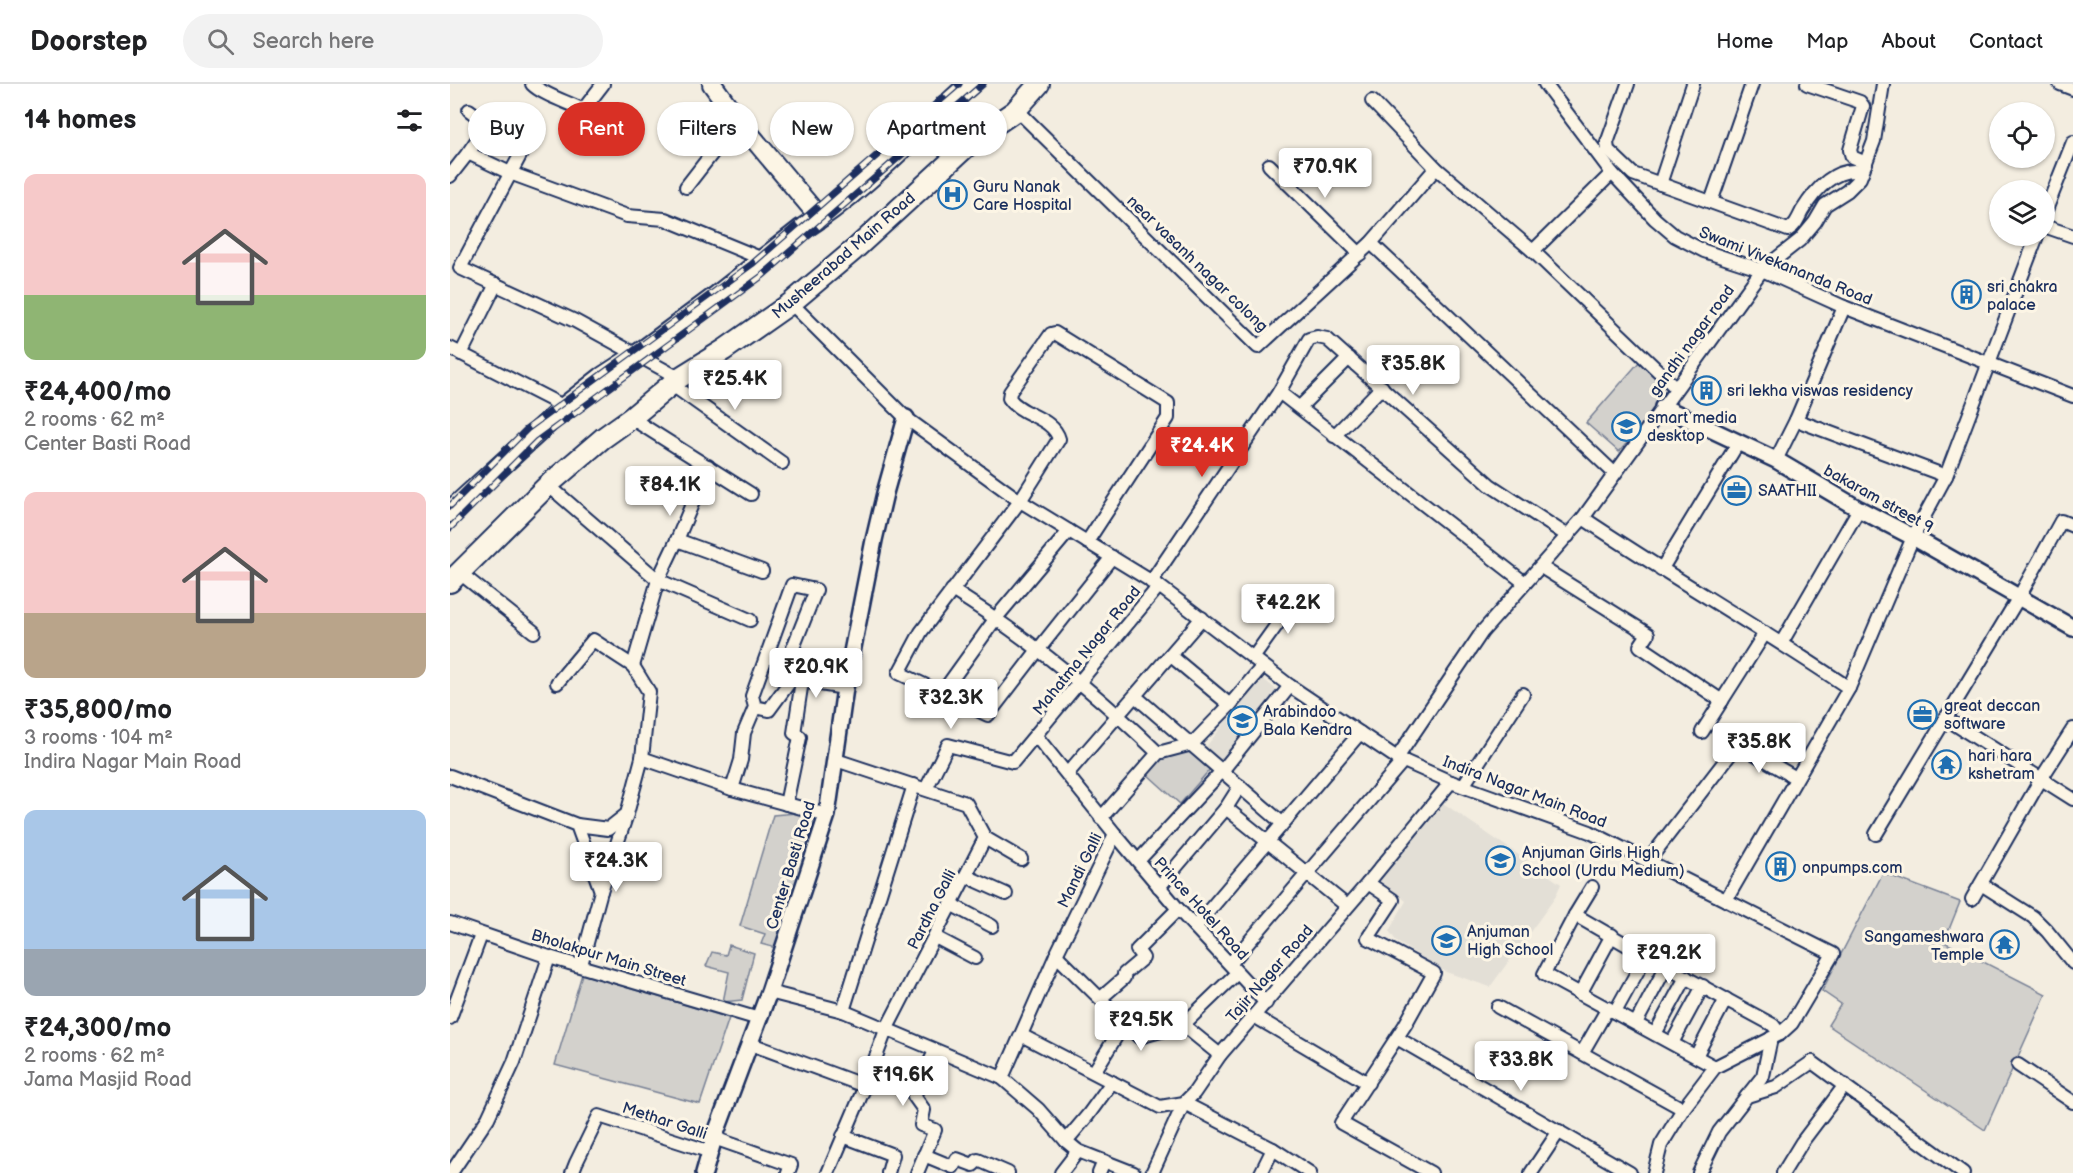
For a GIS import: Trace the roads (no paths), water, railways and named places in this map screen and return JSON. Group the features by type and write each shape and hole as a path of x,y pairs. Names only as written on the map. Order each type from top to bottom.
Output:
{"main road":[{"path":"712,84 725,102"},
{"path":"949,102 970,84"},
{"name":"Musheerabad Main Road","path":"1007,115 1039,84"},
{"path":"758,144 820,218"},
{"path":"450,512 565,407 820,218 892,156"},
{"name":"Musheerabad Main Road","path":"455,578 548,485 603,438 675,381 791,303 855,250 956,156"}],"street":[{"path":"532,84 537,89 583,110 603,84"},
{"name":"Swami Vivekananda Road","path":"1545,84 1612,173 1655,219 1675,236 1704,251 1762,270 1844,307 2073,396"},
{"path":"1628,84 1607,143 1608,150 1633,174 1788,230 1795,226 1809,200 1828,180 1847,170 1864,168"},
{"path":"1660,184 1693,84"},
{"path":"1711,202 1752,84"},
{"path":"1807,84 1860,102 1863,106 1850,150 1852,157 1864,168"},
{"name":"gandhi nagar road","path":"1182,1025 1234,969 1400,760 1482,632 1583,518 1762,270 1800,240 1825,205 1847,191 1860,178 1874,141 1883,84"},
{"path":"2060,84 2073,89"},
{"path":"1372,101 1436,168 1533,251 1676,388"},
{"name":"near vasanh nagar colong","path":"1016,109 1258,347 1360,254"},
{"path":"2055,187 2073,142"},
{"path":"450,176 468,153"},
{"path":"474,156 510,173 627,216 665,219 765,260"},
{"path":"519,156 460,268 575,321 639,354 782,463"},
{"path":"686,187 710,156"},
{"path":"1847,170 1852,157"},
{"path":"1269,165 1360,254 1436,168"},
{"path":"1533,251 1612,173"},
{"path":"2055,230 2073,236"},
{"path":"1371,243 1614,473"},
{"path":"1726,900 1850,688 1913,537 1946,476 2033,246"},
{"path":"496,284 456,351 565,407"},
{"path":"791,303 906,418 1020,501 1155,584 1290,687 1400,760"},
{"path":"1776,460 1796,420 1844,307"},
{"path":"1087,542 1168,418 1168,403 1055,333 1051,334 1010,392 1010,398 1014,404 1050,425 1057,431 1059,439 1020,501 921,632 899,673 988,715 1112,557"},
{"name":"Mahatma Nagar Road","path":"920,787 948,745 1013,762 1080,681 1155,584 1279,392 1309,339 1317,337 1327,339 1349,358"},
{"path":"1300,407 1349,358 1490,485 1568,536"},
{"path":"1334,436 1382,387"},
{"path":"1279,392 1525,583"},
{"name":"bakaram street 9","path":"1663,407 1776,460 1858,509 1913,537 2073,628"},
{"path":"631,418 751,494"},
{"name":"Center Basti Road","path":"704,1173 712,1145 769,992 827,815 845,688 879,521 906,418"},
{"path":"1796,420 1946,476"},
{"path":"1660,570 1738,443"},
{"path":"633,666 658,580 708,466"},
{"path":"548,485 658,580 750,620"},
{"path":"1782,642 1858,509"},
{"path":"1583,518 1660,570 1782,642 1850,688"},
{"path":"1875,834 2019,597 2061,521 2073,526"},
{"path":"942,693 996,618 1069,531"},
{"path":"677,540 762,571"},
{"path":"1541,567 1648,634 1641,646 1722,701"},
{"path":"455,578 534,632"},
{"path":"732,789 741,759 744,733 755,707 752,696 792,585 816,590 793,648 796,680 794,733 800,737 786,804"},
{"path":"952,590 996,618 1080,681 1158,753"},
{"path":"1101,818 1158,753 1192,744 1230,705 1299,594"},
{"path":"1066,774 1202,618"},
{"path":"1702,732 1765,633"},
{"path":"557,683 592,640 633,666 649,692 642,758 581,965"},
{"path":"771,640 793,648"},
{"path":"1170,655 1230,705"},
{"path":"796,680 845,688"},
{"path":"755,707 769,710 796,680"},
{"path":"1137,861 1222,771 1290,687"},
{"name":"Tajir Nagar Road","path":"1152,1173 1184,1103 1194,1093 1220,1055 1347,906 1457,784 1523,694"},
{"path":"1135,696 1282,824"},
{"path":"1945,718 2073,799"},
{"path":"1972,899 2041,779 2073,729"},
{"path":"1195,927 1360,733"},
{"name":"Mandi Galli","path":"1002,1078 1056,955 1115,834 1036,736"},
{"path":"1648,861 1738,744 1796,778"},
{"path":"642,758 732,789 827,815"},
{"path":"836,760 966,802 985,838 1021,859"},
{"name":"Indira Nagar Main Road","path":"1400,760 1457,784 1590,832 1833,954 1792,1023 1775,1036"},
{"path":"450,776 577,825 608,829 627,814"},
{"path":"1160,887 1226,808 1240,786"},
{"path":"843,1011 920,787"},
{"path":"1226,808 1347,906"},
{"path":"577,825 601,891"},
{"name":"Prince Hotel Road","path":"1115,834 1178,909 1266,1003"},
{"name":"Pardha Galli","path":"828,1173 886,1030 936,937 985,838"},
{"path":"966,876 1006,894"},
{"path":"1368,883 1392,900 1368,938 1434,973 1397,1038 1341,1123 1431,1173"},
{"path":"1981,884 2033,917 2073,963"},
{"path":"1592,887 1544,974 1715,1067"},
{"path":"952,905 992,926"},
{"path":"1101,998 1143,958 1137,950 1178,909"},
{"path":"1575,915 1773,1025 1775,1036 1763,1076 1719,1132 1699,1173"},
{"name":"Bholakpur Main Street","path":"450,923 549,957 759,1019"},
{"path":"450,1018 481,935"},
{"path":"1580,993 1612,935"},
{"path":"936,937 975,958"},
{"path":"1056,955 1139,1037 1182,1025 1220,1055"},
{"path":"1582,1053 1646,956"},
{"path":"451,1173 488,1118 514,1062 549,957"},
{"path":"1636,1023 1666,967"},
{"path":"1655,1034 1686,977"},
{"path":"1672,1043 1703,986"},
{"path":"769,992 843,1011 1002,1078 1038,1109 1065,1141 1078,1150 1134,1173"},
{"path":"1696,1056 1726,999"},
{"path":"1498,1006 1683,1108"},
{"path":"1254,1016 1368,1083"},
{"path":"1094,1072 1125,1022"},
{"path":"1021,1035 1160,1107 1184,1103 1273,1149 1303,1171"},
{"path":"1654,1173 1661,1145 1683,1108 1715,1067 1775,1036"},
{"path":"1397,1038 1630,1173"},
{"path":"750,1044 865,1086"},
{"path":"917,1173 935,1130 921,1125 924,1110 914,1096 935,1051"},
{"path":"1747,1096 1776,1087 1812,1062 1963,1173"},
{"path":"2018,1065 2073,1102"},
{"path":"1065,1141 1112,1082"},
{"path":"1783,1173 1802,1142 1845,1085"},
{"name":"Methar Galli","path":"572,1173 599,1116 712,1145"},
{"path":"1531,1173 1559,1131"},
{"path":"843,1136 893,1155 888,1173"},
{"path":"712,1145 790,1165 788,1173"},
{"path":"1261,1173 1273,1149"},
{"path":"1061,1173 1078,1150"},
{"path":"924,1155 953,1167 957,1159 973,1165 978,1160 1008,1173"},
{"path":"1099,1173 1104,1161"}],"railway":[{"path":"450,506 527,429 752,264 959,84"},
{"path":"450,528 537,441 762,276 983,84"}],"place":[{"name":"Guru Nanak Care Hospital","path":"952,195"},
{"name":"sri chakra palace","path":"1966,295"},
{"name":"sri lekha viswas residency","path":"1706,390"},
{"name":"smart media desktop","path":"1626,426"},
{"name":"SAATHII","path":"1737,490"},
{"name":"great deccan software","path":"1923,714"},
{"name":"Arabindoo Bala Kendra","path":"1242,720"},
{"name":"hari hara kshetram","path":"1947,764"},
{"name":"Anjuman Girls High School (Urdu Medium)","path":"1501,861"},
{"name":"onpumps.com","path":"1781,867"},
{"name":"Anjuman High School","path":"1446,940"},
{"name":"Sangameshwara Temple","path":"2005,945"}]}
